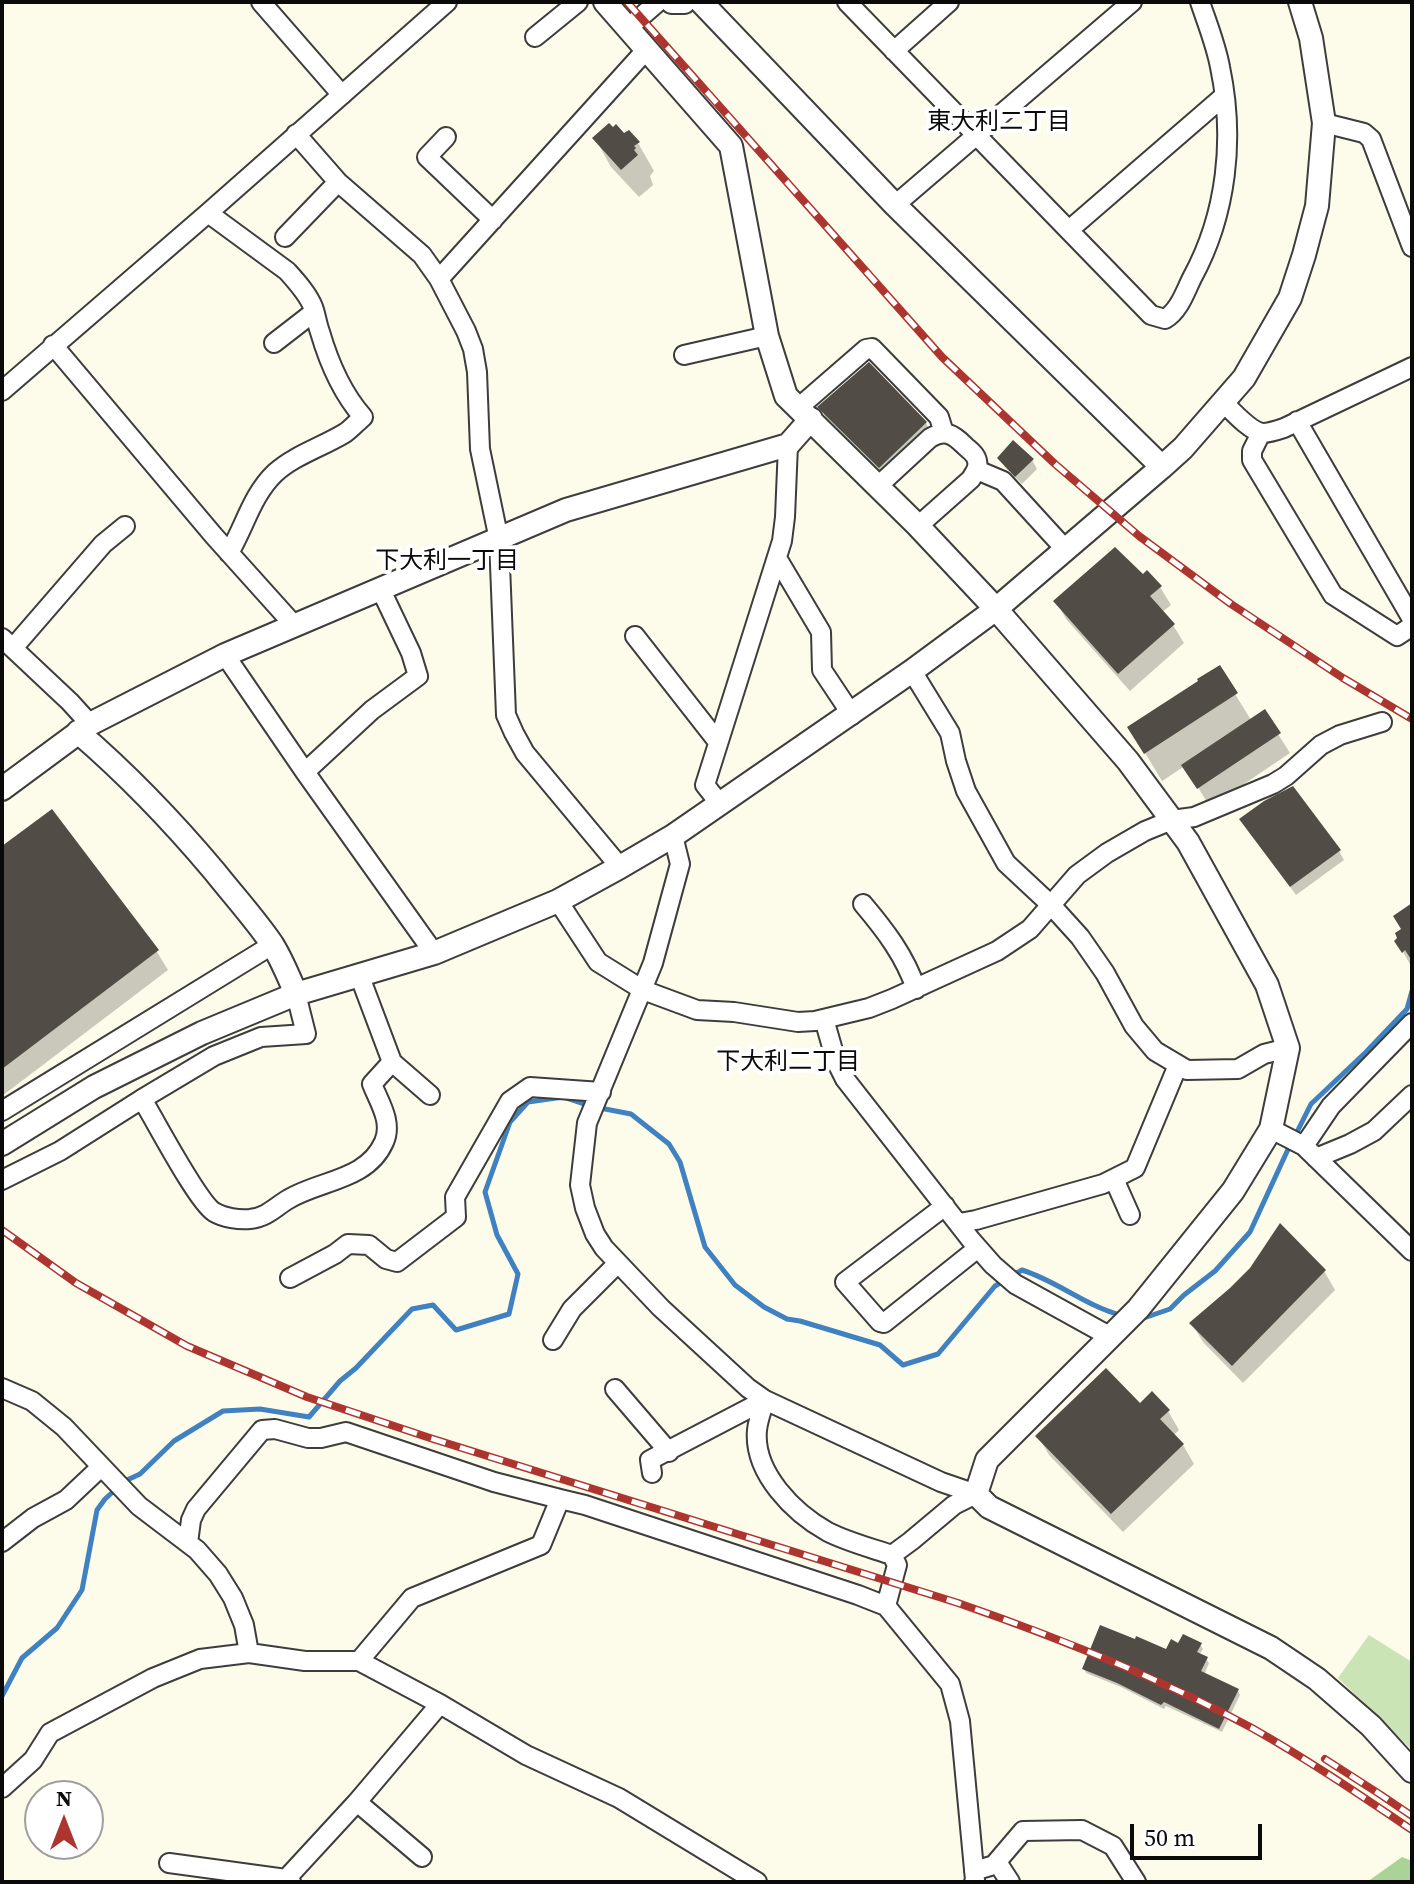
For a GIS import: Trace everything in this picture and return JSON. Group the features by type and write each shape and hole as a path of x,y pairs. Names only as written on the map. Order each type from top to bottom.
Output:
{"street":[{"path":"261,2 342,95"},
{"path":"2,391 447,2"},
{"path":"535,37 578,2"},
{"path":"617,16 639,2"},
{"path":"617,16 658,2"},
{"path":"672,2 684,2"},
{"path":"701,2 895,205 1162,467"},
{"path":"847,2 1151,315 1165,319 1171,315 1201,261 1223,194 1228,148 1224,96 1220,66 1200,2"},
{"path":"894,51 949,2"},
{"path":"895,205 1132,2"},
{"path":"2,1144 94,1087 202,1033 296,994 434,953 558,901 620,867 673,836 912,671 996,609 1162,467 1183,448 1244,378 1290,298 1317,206 1324,123 1311,38 1300,2"},
{"path":"617,16 731,146 767,336 786,396 918,526 996,609 1128,761 1188,842 1267,985 1288,1048 1271,1129 1233,1191 1138,1309 987,1460 976,1494 954,1505 892,1555"},
{"path":"439,279 647,49"},
{"path":"1069,230 1224,96"},
{"path":"1324,123 1364,133 1371,139 1412,247"},
{"path":"296,134 338,182 422,255 439,279 466,331 473,349 477,380 480,449 499,540 506,715 525,753 620,867"},
{"path":"446,137 427,157 493,220"},
{"path":"285,237 338,182"},
{"path":"208,213 287,271 313,306 336,375 351,403 363,417 347,432 291,461 274,475 255,496 241,534 229,553"},
{"path":"274,343 314,312"},
{"path":"684,355 767,336"},
{"path":"53,345 294,625"},
{"path":"720,804 705,785 777,558 785,517 788,445 804,414 866,349 872,348 939,417 944,433"},
{"path":"1224,403 1261,433 1284,428 1412,367"},
{"path":"1297,421 1412,619"},
{"path":"878,486 930,438 944,433 954,435 976,456 977,470 971,479 918,526"},
{"path":"1261,433 1252,451 1252,460 1333,595 1397,636 1412,626"},
{"path":"2,789 84,728 225,655 566,510 788,445"},
{"path":"977,470 1003,481 1066,550"},
{"path":"2,1180 60,1151 214,1056 261,1037 306,1034 296,994 282,962 249,913 84,728 70,702 8,643 103,544 125,526"},
{"path":"777,558 821,632 822,670 852,715"},
{"path":"305,772 372,710 418,676 411,653 380,588"},
{"path":"635,636 718,742"},
{"path":"225,655 434,953"},
{"path":"912,671 950,733 966,791 1006,863 1080,937 1134,1026 1155,1051 1187,1070 1238,1069 1264,1054 1288,1048"},
{"path":"558,901 598,962 643,990 697,1010 798,1022 815,1021 869,1008 997,951 1030,929 1077,875 1107,853 1145,831 1172,820 1194,817 1273,784 1321,745 1340,735 1382,722"},
{"path":"673,836 680,864 653,963 587,1123 580,1185 585,1208 604,1248 661,1308 765,1400 941,1482 976,1494 989,1507 1271,1648 1328,1688 1371,1726 1412,1771"},
{"path":"863,904 896,947 916,989"},
{"path":"2,1111 272,945"},
{"path":"360,977 392,1062 430,1095"},
{"path":"824,1019 836,1061 845,1079 993,1265 1015,1284 1112,1334"},
{"path":"1310,1152 1331,1106 1412,1023"},
{"path":"142,1099 197,1191 213,1211 232,1218 251,1219 272,1212 288,1199 358,1172 376,1155 388,1129 372,1084 392,1062"},
{"path":"959,1223 1103,1184 1135,1168 1178,1065"},
{"path":"290,1278 348,1244 369,1245 386,1259 397,1262 456,1217 455,1197 510,1101 530,1087 601,1092"},
{"path":"1310,1152 1350,1144 1374,1131 1412,1095"},
{"path":"1271,1129 1310,1152 1412,1251"},
{"path":"1114,1179 1130,1215"},
{"path":"945,1206 845,1282 884,1323 978,1248"},
{"path":"553,1340 572,1309 618,1263"},
{"path":"2,1388 32,1401 64,1427 139,1506 197,1550 233,1598 244,1625 249,1653"},
{"path":"615,1389 669,1452"},
{"path":"652,1473 650,1460 765,1400"},
{"path":"765,1400 757,1431 764,1468 785,1498 812,1521 843,1539 892,1555 897,1565 886,1606"},
{"path":"188,1543 196,1509 262,1430 275,1429 308,1438 346,1432 494,1482 585,1505 828,1585 886,1606 950,1684 960,1721 974,1877 994,1865 1023,1831 1082,1830 1113,1846 1136,1882"},
{"path":"2,1542 33,1518 66,1500 101,1467"},
{"path":"359,1661 412,1598 541,1545 560,1499"},
{"path":"2,1788 33,1760 50,1733 153,1678 200,1659 249,1653 305,1661 359,1661 526,1755 619,1798 757,1882"},
{"path":"169,1863 288,1880 440,1704"},
{"path":"357,1802 422,1857"},
{"path":"997,1862 1010,1882"}],"green space":[{"path":"1369,1635 1412,1662 1412,1750 1338,1678"},
{"path":"1402,1857 1412,1861 1412,1882 1367,1882"}],"building":[{"path":"609,123 613,127 616,124 624,133 629,130 640,142 634,146 638,155 621,170 592,138"},
{"path":"869,362 927,422 879,468 817,407"},
{"path":"1013,440 1034,459 1015,477 997,458"},
{"path":"1115,547 1143,574 1147,570 1162,586 1150,596 1175,624 1118,674 1053,601"},
{"path":"1220,665 1238,693 1144,754 1127,727"},
{"path":"1265,709 1281,733 1197,789 1181,765"},
{"path":"1293,786 1341,850 1290,887 1239,819"},
{"path":"52,809 159,950 2,1069 2,846"},
{"path":"1412,903 1412,961 1394,941 1397,938 1395,933 1401,929 1393,916"},
{"path":"1280,1223 1326,1270 1232,1366 1189,1323 1250,1268"},
{"path":"1106,1368 1140,1403 1152,1391 1170,1410 1160,1419 1184,1444 1111,1514 1035,1436"},
{"path":"1100,1625 1166,1649 1171,1639 1178,1643 1183,1634 1202,1643 1197,1652 1208,1657 1201,1671 1239,1689 1219,1729 1164,1702 1161,1705 1082,1669"}],"waterway":[{"path":"1295,1136 1311,1104 1407,1009 1412,991"},
{"path":"2,1696 22,1658 57,1628 82,1590 97,1510 125,1481 140,1474 174,1441 223,1411 260,1409 309,1417 340,1381 412,1309 433,1305 456,1330 509,1314 518,1274 497,1235 485,1192 510,1122 528,1102 563,1097 590,1106"},
{"path":"600,1108 631,1114 669,1144 680,1162 705,1247 735,1285 764,1307 787,1319 880,1345 903,1365 938,1354 995,1286 1022,1270 1120,1315"},
{"path":"1141,1319 1170,1309 1215,1271 1250,1232 1290,1145"}],"railway":[{"path":"627,2 942,357 1055,464 1139,536 1231,604 1412,719"},
{"path":"2,1230 76,1283 187,1346 307,1397 958,1603 1108,1660 1252,1728 1412,1830"},
{"path":"1325,1759 1412,1816"}],"district":[{"name":"東大利二丁目","path":"999,123"},
{"name":"下大利一丁目","path":"447,562"},
{"name":"下大利二丁目","path":"788,1063"}]}
